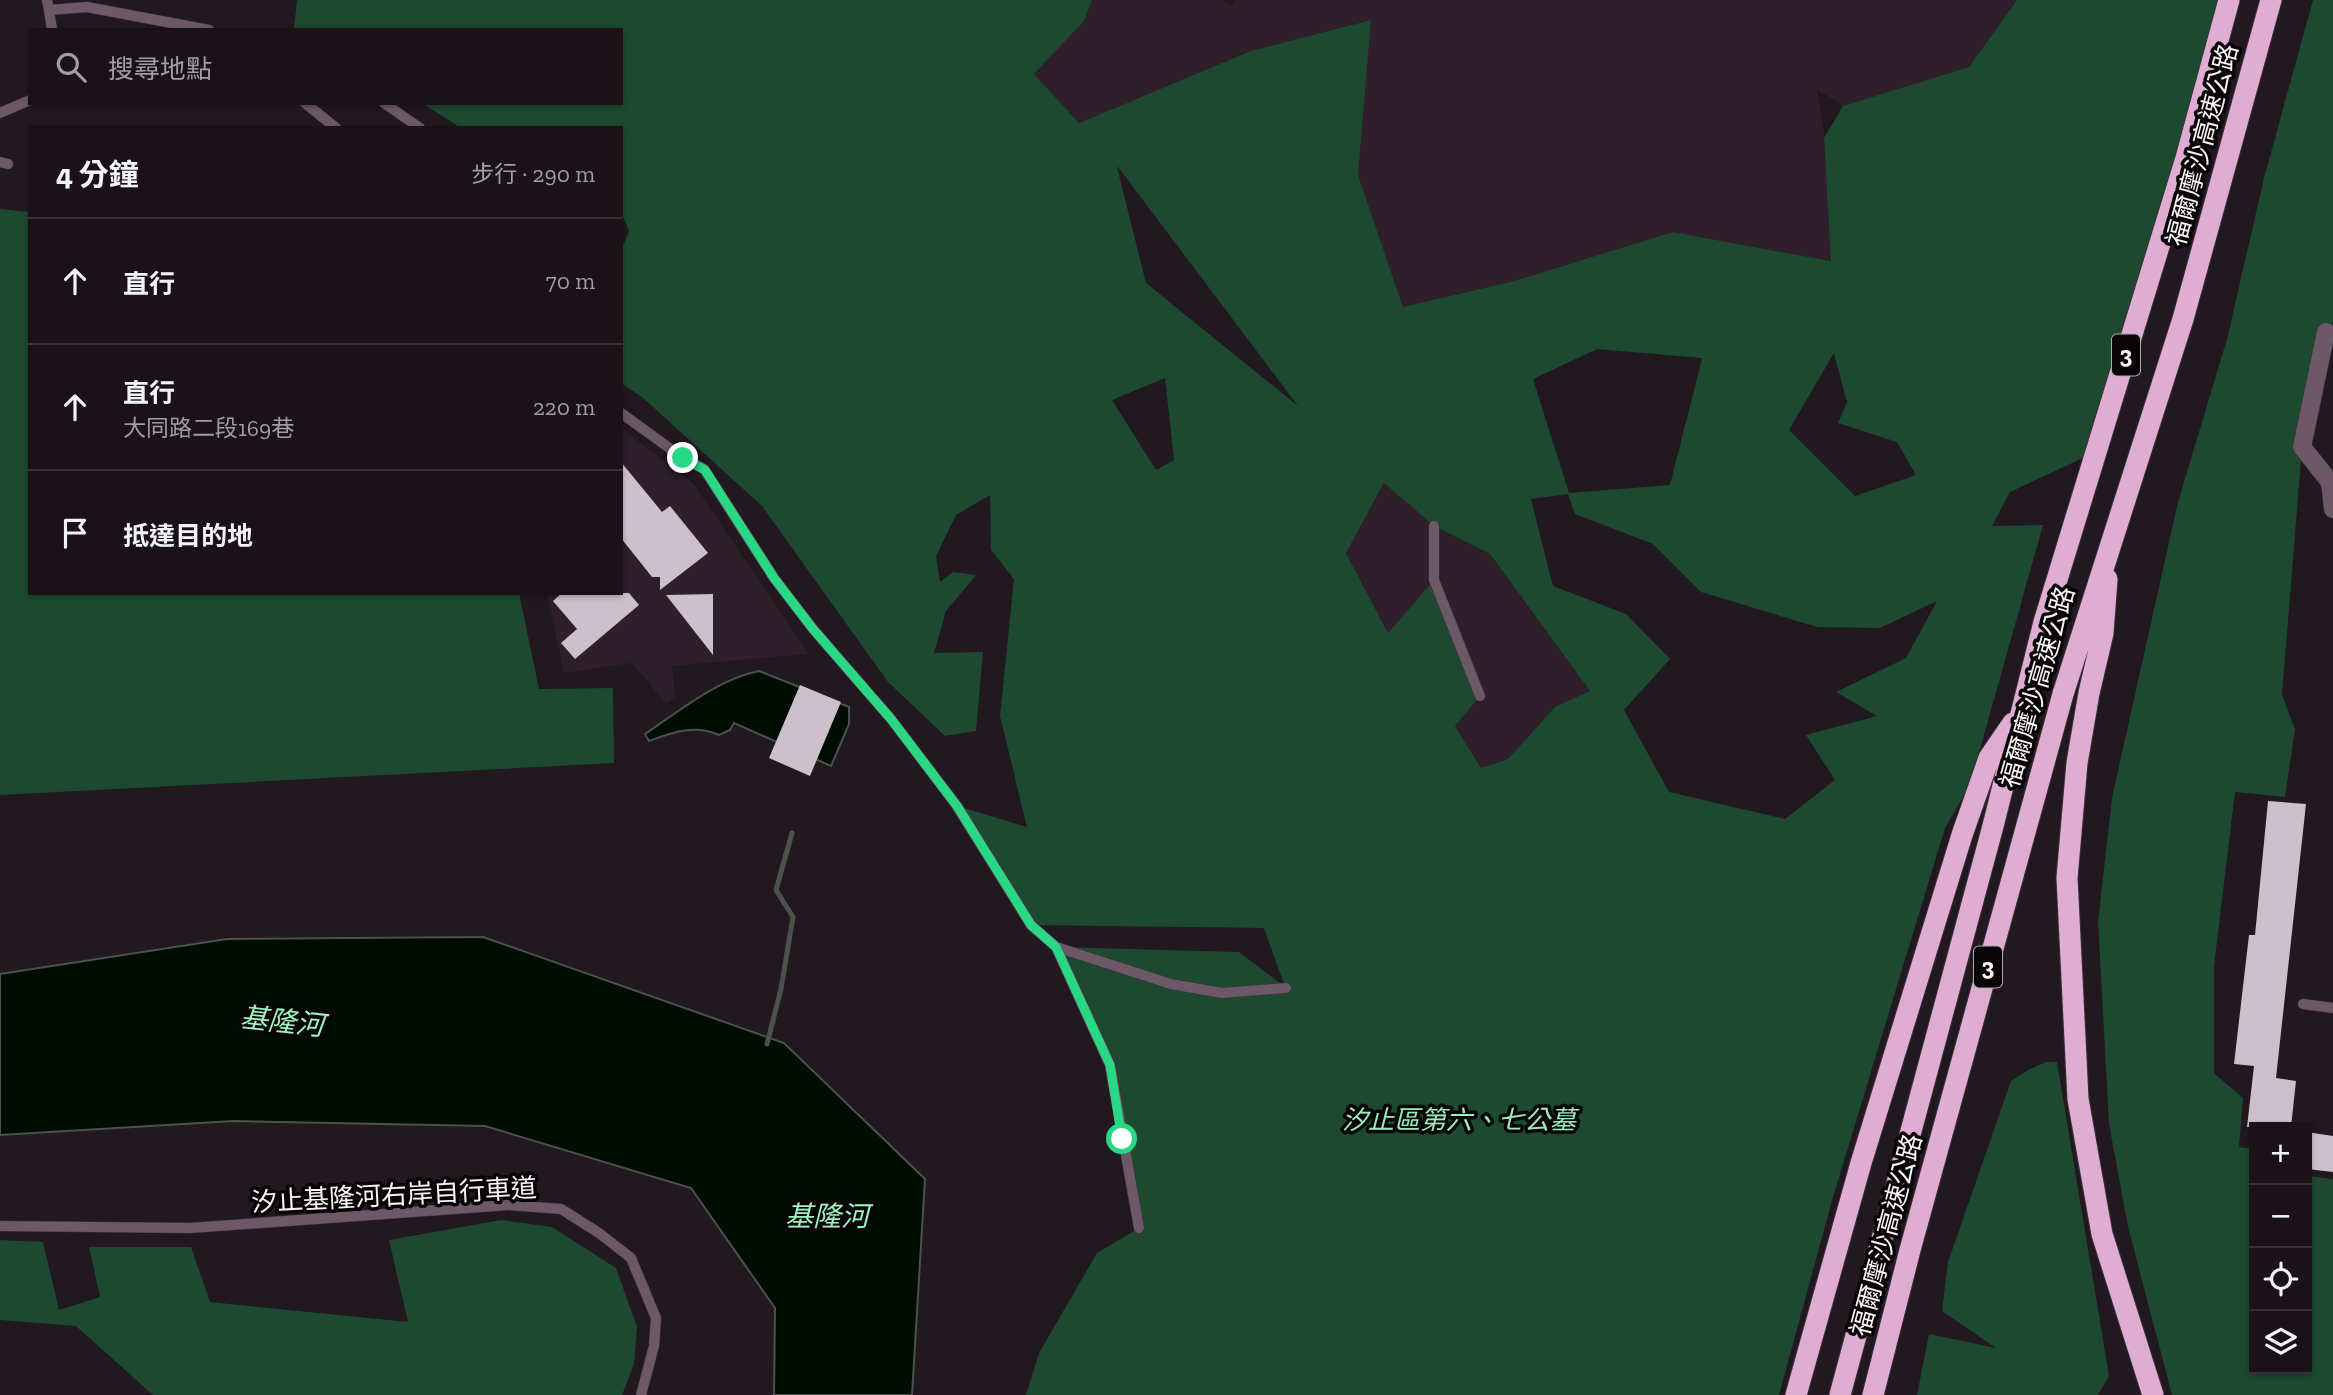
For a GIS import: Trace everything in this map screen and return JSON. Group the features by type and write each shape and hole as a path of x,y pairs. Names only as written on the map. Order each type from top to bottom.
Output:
{"highway":[{"name":"福爾摩沙高速公路","path":"1840,1395 2044,622 2182,171 2228,0"},
{"name":"福爾摩沙高速公路","path":"1873,1395 1910,1250 2063,694 2183,319 2271,0"},
{"path":"2110,542 2103,633 2077,763 2067,878 2076,1071 2078,1099 2102,1234 2153,1395"},
{"path":"1796,1395 1861,1163 1962,835 1989,758 2022,710"}],"street":[{"path":"2326,332 2302,447 2330,482 2333,509"}],"lane":[{"path":"52,28 48,5 87,7 198,28"},
{"path":"0,113 28,101"},
{"path":"308,105 334,126"},
{"path":"387,105 418,126"},
{"path":"623,414 683,458 705,470 774,578 813,629 891,719 957,806 1031,925 1056,947 1171,984 1222,993 1286,988"},
{"path":"1434,526 1434,580 1480,696"},
{"path":"1056,947 1110,1065 1139,1228"},
{"path":"2303,1004 2333,1008"},
{"name":"汐止基隆河右岸自行車道","path":"0,1226 190,1228 509,1205 561,1209 599,1233 631,1258 645,1289 656,1318 653,1346 641,1395"}],"shaded area":[{"path":"1092,0 1222,0 1232,6 1235,0 2017,0 1969,67 1843,106 1817,89 1829,165 1832,261 1673,232 1514,281 1403,307 1358,175 1370,20 1251,51 1079,123 1034,74 1084,21"},
{"path":"623,430 693,483 809,654 672,666 675,697 666,704 632,663 564,673 547,595 623,595"},
{"path":"1384,483 1434,526 1490,554 1590,691 1555,707 1508,759 1481,768 1455,726 1434,581 1389,634 1346,553"}],"green space":[{"name":"汐止區第六、七公墓","path":"297,0 1092,0 1084,21 1034,74 1079,123 1251,51 1371,20 1358,175 1403,307 1514,281 1673,232 1831,261 1824,138 1843,106 1969,67 2017,0 2224,0 2104,448 2010,492 1992,526 2043,525 1970,785 1945,828 1833,1197 1779,1395 1026,1395 1039,1353 1097,1253 1139,1228 1110,1066 1056,947 1239,952 1285,987 1264,928 1031,925 957,806 1027,827 1000,716 1014,579 991,550 990,495 956,515 936,556 940,582 953,572 976,575 946,611 934,653 983,652 976,731 945,736 888,682 762,506 642,397 623,384 623,246 629,231 623,217 623,126 458,126 425,105 623,105 623,28 294,28","holes":["1118,167 1298,406 1146,283","1597,349 1702,358 1670,485 1569,493 1533,379","1834,353 1847,402 1838,423 1897,442 1916,475 1855,496 1789,430","1165,378 1174,460 1156,470 1112,400","1384,483 1434,526 1490,554 1590,691 1555,707 1508,759 1481,768 1455,726 1480,696 1434,580 1388,633 1346,553","1568,494 1575,514 1653,544 1701,592 1817,627 1880,628 1937,601 1906,658 1836,692 1877,716 1806,735 1835,780 1785,819 1669,792 1624,710 1670,659 1626,614 1553,586 1531,499"]},
{"path":"2313,0 2333,0 2333,323 2326,332 2302,447 2282,695 2295,729 2285,797 2235,792 2214,966 2214,1073 2243,1098 2239,1147 2249,1148 2249,1374 2312,1374 2312,1177 2333,1179 2333,1395 2172,1395 2128,1227 2109,1124 2098,922 2112,798 2178,502 2227,339 2264,178"},
{"path":"0,209 28,212 28,595 519,595 539,689 613,688 614,763 0,795"},
{"path":"2046,1062 2057,1062 2109,1376 2098,1395 1917,1395 1929,1334 1996,1348 1942,1311 1948,1262 2011,1081"},
{"path":"501,1220 552,1227 616,1268 637,1327 634,1364 622,1395 153,1395 76,1326 0,1320 0,1240 43,1242 59,1310 100,1297 89,1247 191,1247 210,1302 408,1322 389,1240"}],"water":[{"path":"759,671 849,707 849,724 831,766 734,723 730,730 719,735 693,730 675,732 649,741 645,734 699,697 729,681"},
{"name":"基隆河","path":"483,937 784,1043 925,1179 912,1395 774,1395 775,1308 691,1188 485,1126 233,1121 0,1135 0,974 227,939"}],"building":[{"path":"623,464 662,512 670,506 708,553 660,590 660,577 652,577 623,541"},
{"path":"629,593 639,605 575,659 561,643 577,629 553,601 560,595"},
{"path":"713,594 713,655 666,595"},
{"path":"800,685 841,702 810,776 769,758"},
{"path":"2268,801 2306,804 2276,1078 2296,1081 2292,1122 2249,1122 2247,1127 2254,1066 2234,1064 2249,935 2255,935"},
{"path":"2312,1133 2333,1136 2333,1172 2312,1170"}],"waterway":[{"path":"767,1044 781,989 793,917 776,890 792,833"}],"route":[{"path":"683,458 705,470 774,578 813,629 891,719 957,806 1031,925 1056,947 1110,1065 1122,1139"}]}
